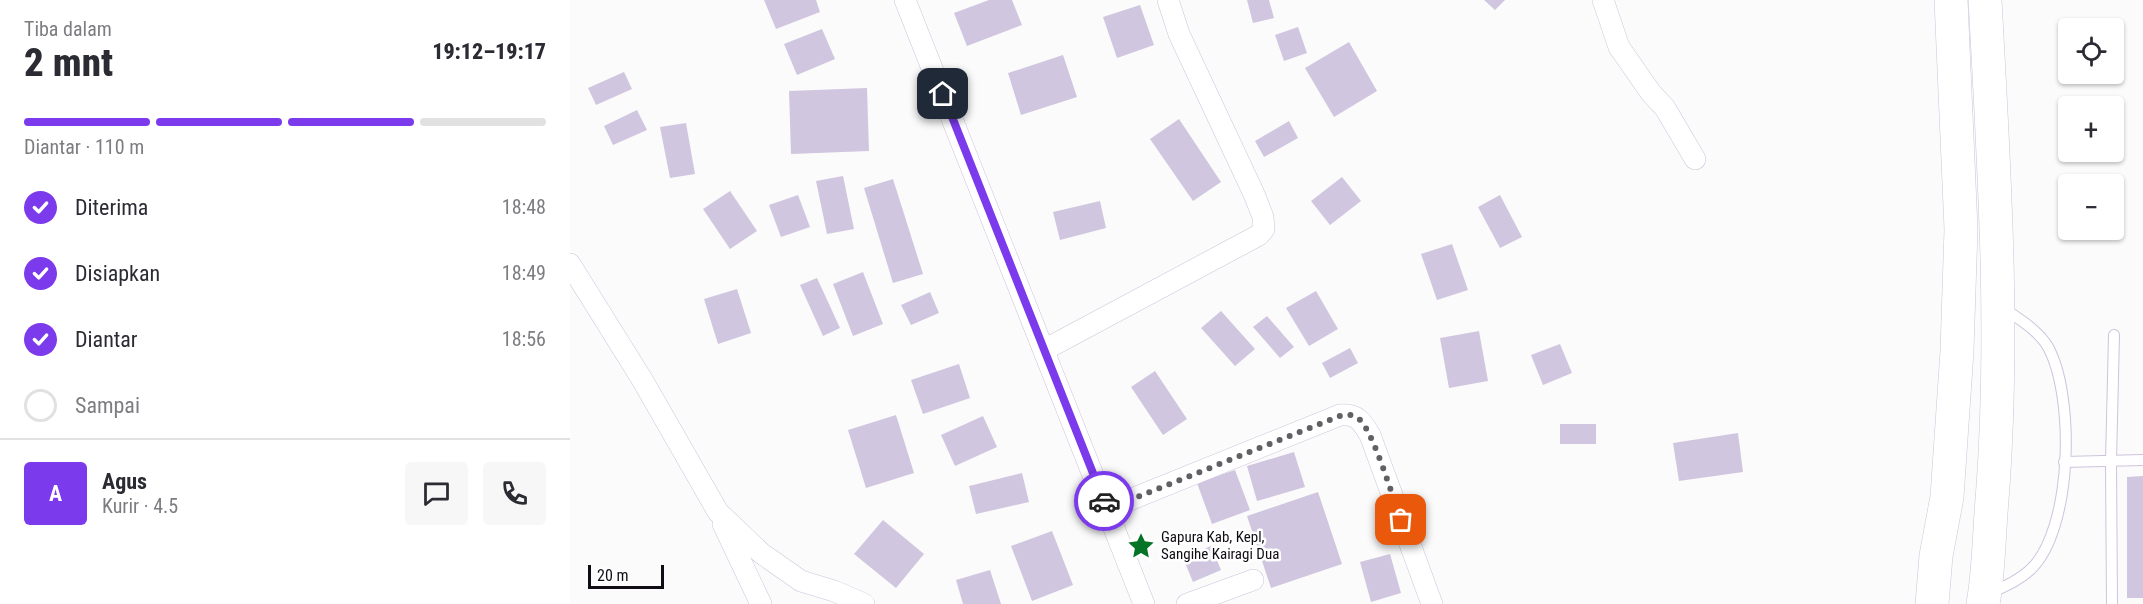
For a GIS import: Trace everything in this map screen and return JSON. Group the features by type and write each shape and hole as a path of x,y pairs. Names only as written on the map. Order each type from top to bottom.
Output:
{"highway":[{"path":"1932,604 1936,556 1947,497 1957,351 1961,228 1951,0"},
{"path":"1984,0 1997,228 1998,305 1996,449 1984,599"}],"street":[{"path":"905,0 1144,604"},
{"path":"1044,350 1259,235 1264,229 1258,203 1179,33 1168,0"},
{"path":"1603,0 1619,47 1651,93 1665,108 1695,159"},
{"path":"570,264 643,381 718,512 761,604"},
{"path":"1107,509 1340,416 1353,416 1359,419 1370,435 1432,604"},
{"path":"718,512 761,553 801,581 834,591 864,604"},
{"path":"1187,604 1253,580"}],"lane":[{"path":"1984,599 2031,569 2045,549 2055,527 2060,507 2064,462 2062,385 2055,363 2047,345 2015,316 1998,305"},
{"path":"2112,604 2111,461 2114,335"},
{"path":"2064,462 2143,460"}],"building":[{"path":"764,0 816,0 820,12 776,29"},
{"path":"989,0 1012,0 1022,25 967,46 954,13"},
{"path":"1247,0 1269,0 1274,18 1253,23"},
{"path":"1484,0 1505,0 1495,10"},
{"path":"1140,5 1154,45 1117,58 1103,17"},
{"path":"1298,27 1307,53 1284,61 1275,35"},
{"path":"822,29 835,59 797,75 784,44"},
{"path":"1349,42 1377,91 1334,117 1305,68"},
{"path":"1063,55 1077,97 1021,115 1008,73"},
{"path":"624,72 632,89 596,105 588,88"},
{"path":"867,88 869,151 791,154 789,91"},
{"path":"637,110 647,130 613,145 604,126"},
{"path":"1179,119 1221,182 1193,201 1150,139"},
{"path":"1289,121 1298,138 1264,157 1255,141"},
{"path":"686,123 695,174 670,178 660,127"},
{"path":"843,176 854,229 827,234 816,181"},
{"path":"1342,177 1361,201 1330,225 1311,201"},
{"path":"893,179 923,274 893,283 864,188"},
{"path":"730,191 757,231 730,249 703,209"},
{"path":"798,195 810,227 781,237 769,205"},
{"path":"1500,195 1522,237 1500,248 1478,207"},
{"path":"1100,201 1106,228 1060,240 1053,212"},
{"path":"1452,244 1468,290 1437,300 1421,254"},
{"path":"863,272 883,324 853,336 833,284"},
{"path":"817,278 840,328 823,336 800,285"},
{"path":"737,289 751,333 718,344 704,299"},
{"path":"1316,291 1338,329 1309,346 1286,308"},
{"path":"930,292 939,313 911,325 901,305"},
{"path":"1221,311 1255,349 1235,366 1201,328"},
{"path":"1267,316 1294,347 1280,358 1253,327"},
{"path":"1479,331 1488,381 1449,388 1440,338"},
{"path":"1560,344 1572,373 1543,385 1531,355"},
{"path":"1350,348 1358,363 1330,378 1322,363"},
{"path":"959,364 970,398 923,414 911,380"},
{"path":"1155,371 1187,419 1163,435 1131,387"},
{"path":"896,415 914,473 866,488 848,430"},
{"path":"983,416 997,447 955,466 941,435"},
{"path":"1560,424 1596,424 1596,444 1560,444"},
{"path":"1738,433 1743,472 1679,481 1673,443"},
{"path":"1294,452 1305,487 1257,501 1247,466"},
{"path":"1235,470 1250,510 1212,524 1197,483"},
{"path":"1022,473 1029,502 976,514 969,486"},
{"path":"2143,476 2143,598 2127,598 2127,477"},
{"path":"1318,492 1342,564 1271,588 1247,516"},
{"path":"883,520 924,554 896,588 854,554"},
{"path":"1052,531 1073,585 1032,601 1011,546"},
{"path":"1211,546 1221,570 1193,582 1183,558"},
{"path":"1390,554 1401,593 1371,602 1360,562"},
{"path":"990,570 1001,604 963,604 956,580"}],"way so far":[{"path":"1104,501 1107,509 1348,414 1359,419 1370,435 1401,520"}],"place":[{"name":"Gapura Kab, Kepl, Sangihe Kairagi Dua","path":"1141,546"}],"route":[{"path":"943,94 964,152 1023,294 1104,501"}]}
